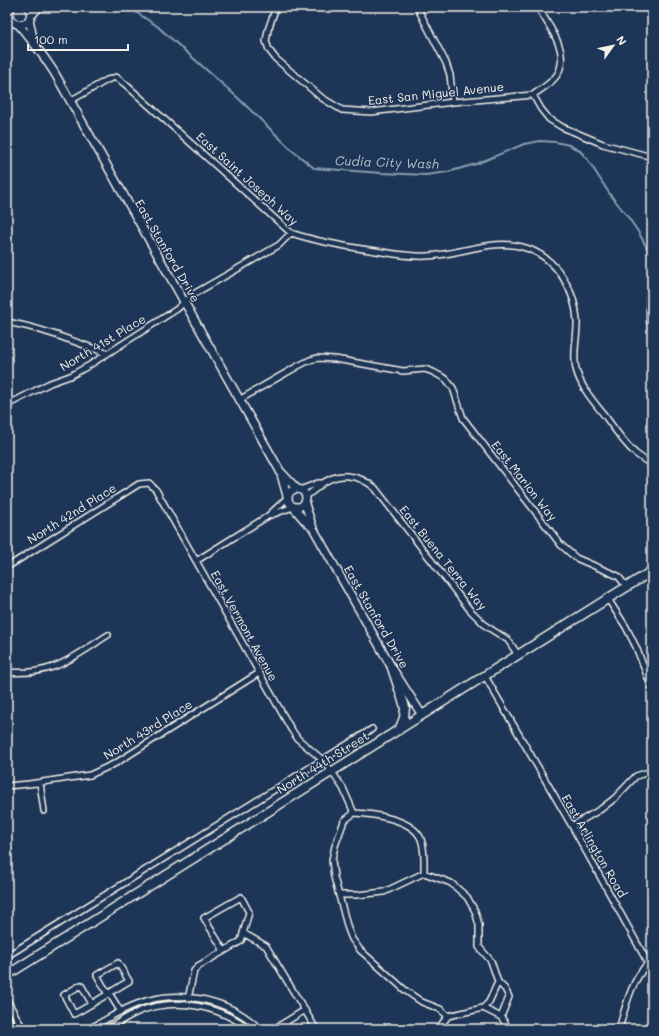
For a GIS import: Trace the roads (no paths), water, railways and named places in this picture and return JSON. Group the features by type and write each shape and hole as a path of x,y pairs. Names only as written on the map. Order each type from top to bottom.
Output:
{"main road":[{"name":"North 44th Street","path":"7,975 652,571"},
{"path":"392,668 405,707 404,718 399,730"}],"street":[{"name":"East Stanford Drive","path":"28,7 30,11 29,18 34,43"},
{"path":"7,27 17,24 24,24 39,7"},
{"name":"East San Miguel Avenue","path":"276,7 266,41 269,50 276,59 332,105 342,110 371,112 453,102 533,95"},
{"path":"417,7 446,63 450,75 453,102"},
{"path":"538,7 560,46 562,56 560,67 556,76 548,85 533,95 541,109 549,119 562,127 603,144 652,157"},
{"name":"East Stanford Drive","path":"9,11 10,20 17,24 34,43 54,72 280,471 288,503 313,528"},
{"name":"East Saint Joseph Way","path":"70,101 107,80 116,77 126,84 291,233 308,239 412,256 430,256 502,244 529,249 542,256 554,265 571,294 577,321 575,358 576,368 584,389 623,440 635,453 652,465"},
{"name":"North 41st Place","path":"7,405 50,383 70,376 88,366 176,309 192,295 279,245 291,233"},
{"path":"7,322 27,326 75,341 106,353"},
{"name":"East Marion Way","path":"240,400 298,366 318,358 335,359 403,371 424,369 433,372 446,379 456,394 463,418 561,545 576,558 618,576 627,587"},
{"name":"East Stanford Drive","path":"280,471 305,494 305,500 313,528 392,668 422,715"},
{"name":"East Buena Terra Way","path":"321,483 337,476 351,476 362,480 375,488 470,610 486,626 508,640 518,655"},
{"name":"East Vermont Avenue","path":"149,483 156,490 298,739 322,759 332,772 342,788 354,813"},
{"name":"North 42nd Place","path":"7,567 139,484 149,483"},
{"path":"268,516 291,491 321,483"},
{"path":"196,561 268,516 293,507 299,508 321,483"},
{"path":"608,599 626,627 636,647 652,688"},
{"path":"7,672 30,673 50,669 66,662 108,635"},
{"name":"North 43rd Place","path":"7,786 40,783 90,774 103,770 259,673"},
{"name":"East Arlington Road","path":"485,676 650,961 631,987 618,1029"},
{"name":"North 44th Street","path":"7,956 372,728"},
{"path":"572,826 605,806 636,776 652,771"},
{"path":"40,783 44,811"},
{"path":"424,873 424,852 420,837 412,827 384,817 354,813 344,821 335,846 332,860 334,877 352,939 360,950 406,991 422,1002 440,1009 448,1016"},
{"path":"339,896 384,892 424,873 451,883 466,897 475,911 479,925 479,947 491,961 498,982 505,989 509,998 501,1017"},
{"path":"187,1004 192,976 198,966 224,951 241,941 249,912 241,897 204,918 224,951"},
{"path":"243,933 266,946 316,1029"},
{"path":"92,1004 82,985 64,995 74,1014 92,1004 109,993 129,981 118,963 97,975 106,991 109,993 121,1012"},
{"path":"438,1029 448,1016 483,1008 489,1002 498,982"},
{"path":"88,1029 138,1004 150,1000 188,997 211,1001 234,1010 260,1029"},
{"path":"7,1000 23,1029"},
{"path":"107,1029 148,1008 187,1004 204,1007 222,1013 242,1023 250,1029"},
{"path":"483,1008 501,1017 509,1029"},
{"path":"274,1029 305,1010"},
{"path":"7,1017 14,1029"},
{"path":"285,1022 289,1029"}],"waterway":[{"name":"Cudia City Wash","path":"128,7 157,26 237,97 293,151 314,168 426,175 448,172 476,164 524,144 540,141 569,145 580,151 588,160 609,193 639,233 648,250 651,265 646,298 646,320 652,344"}]}
